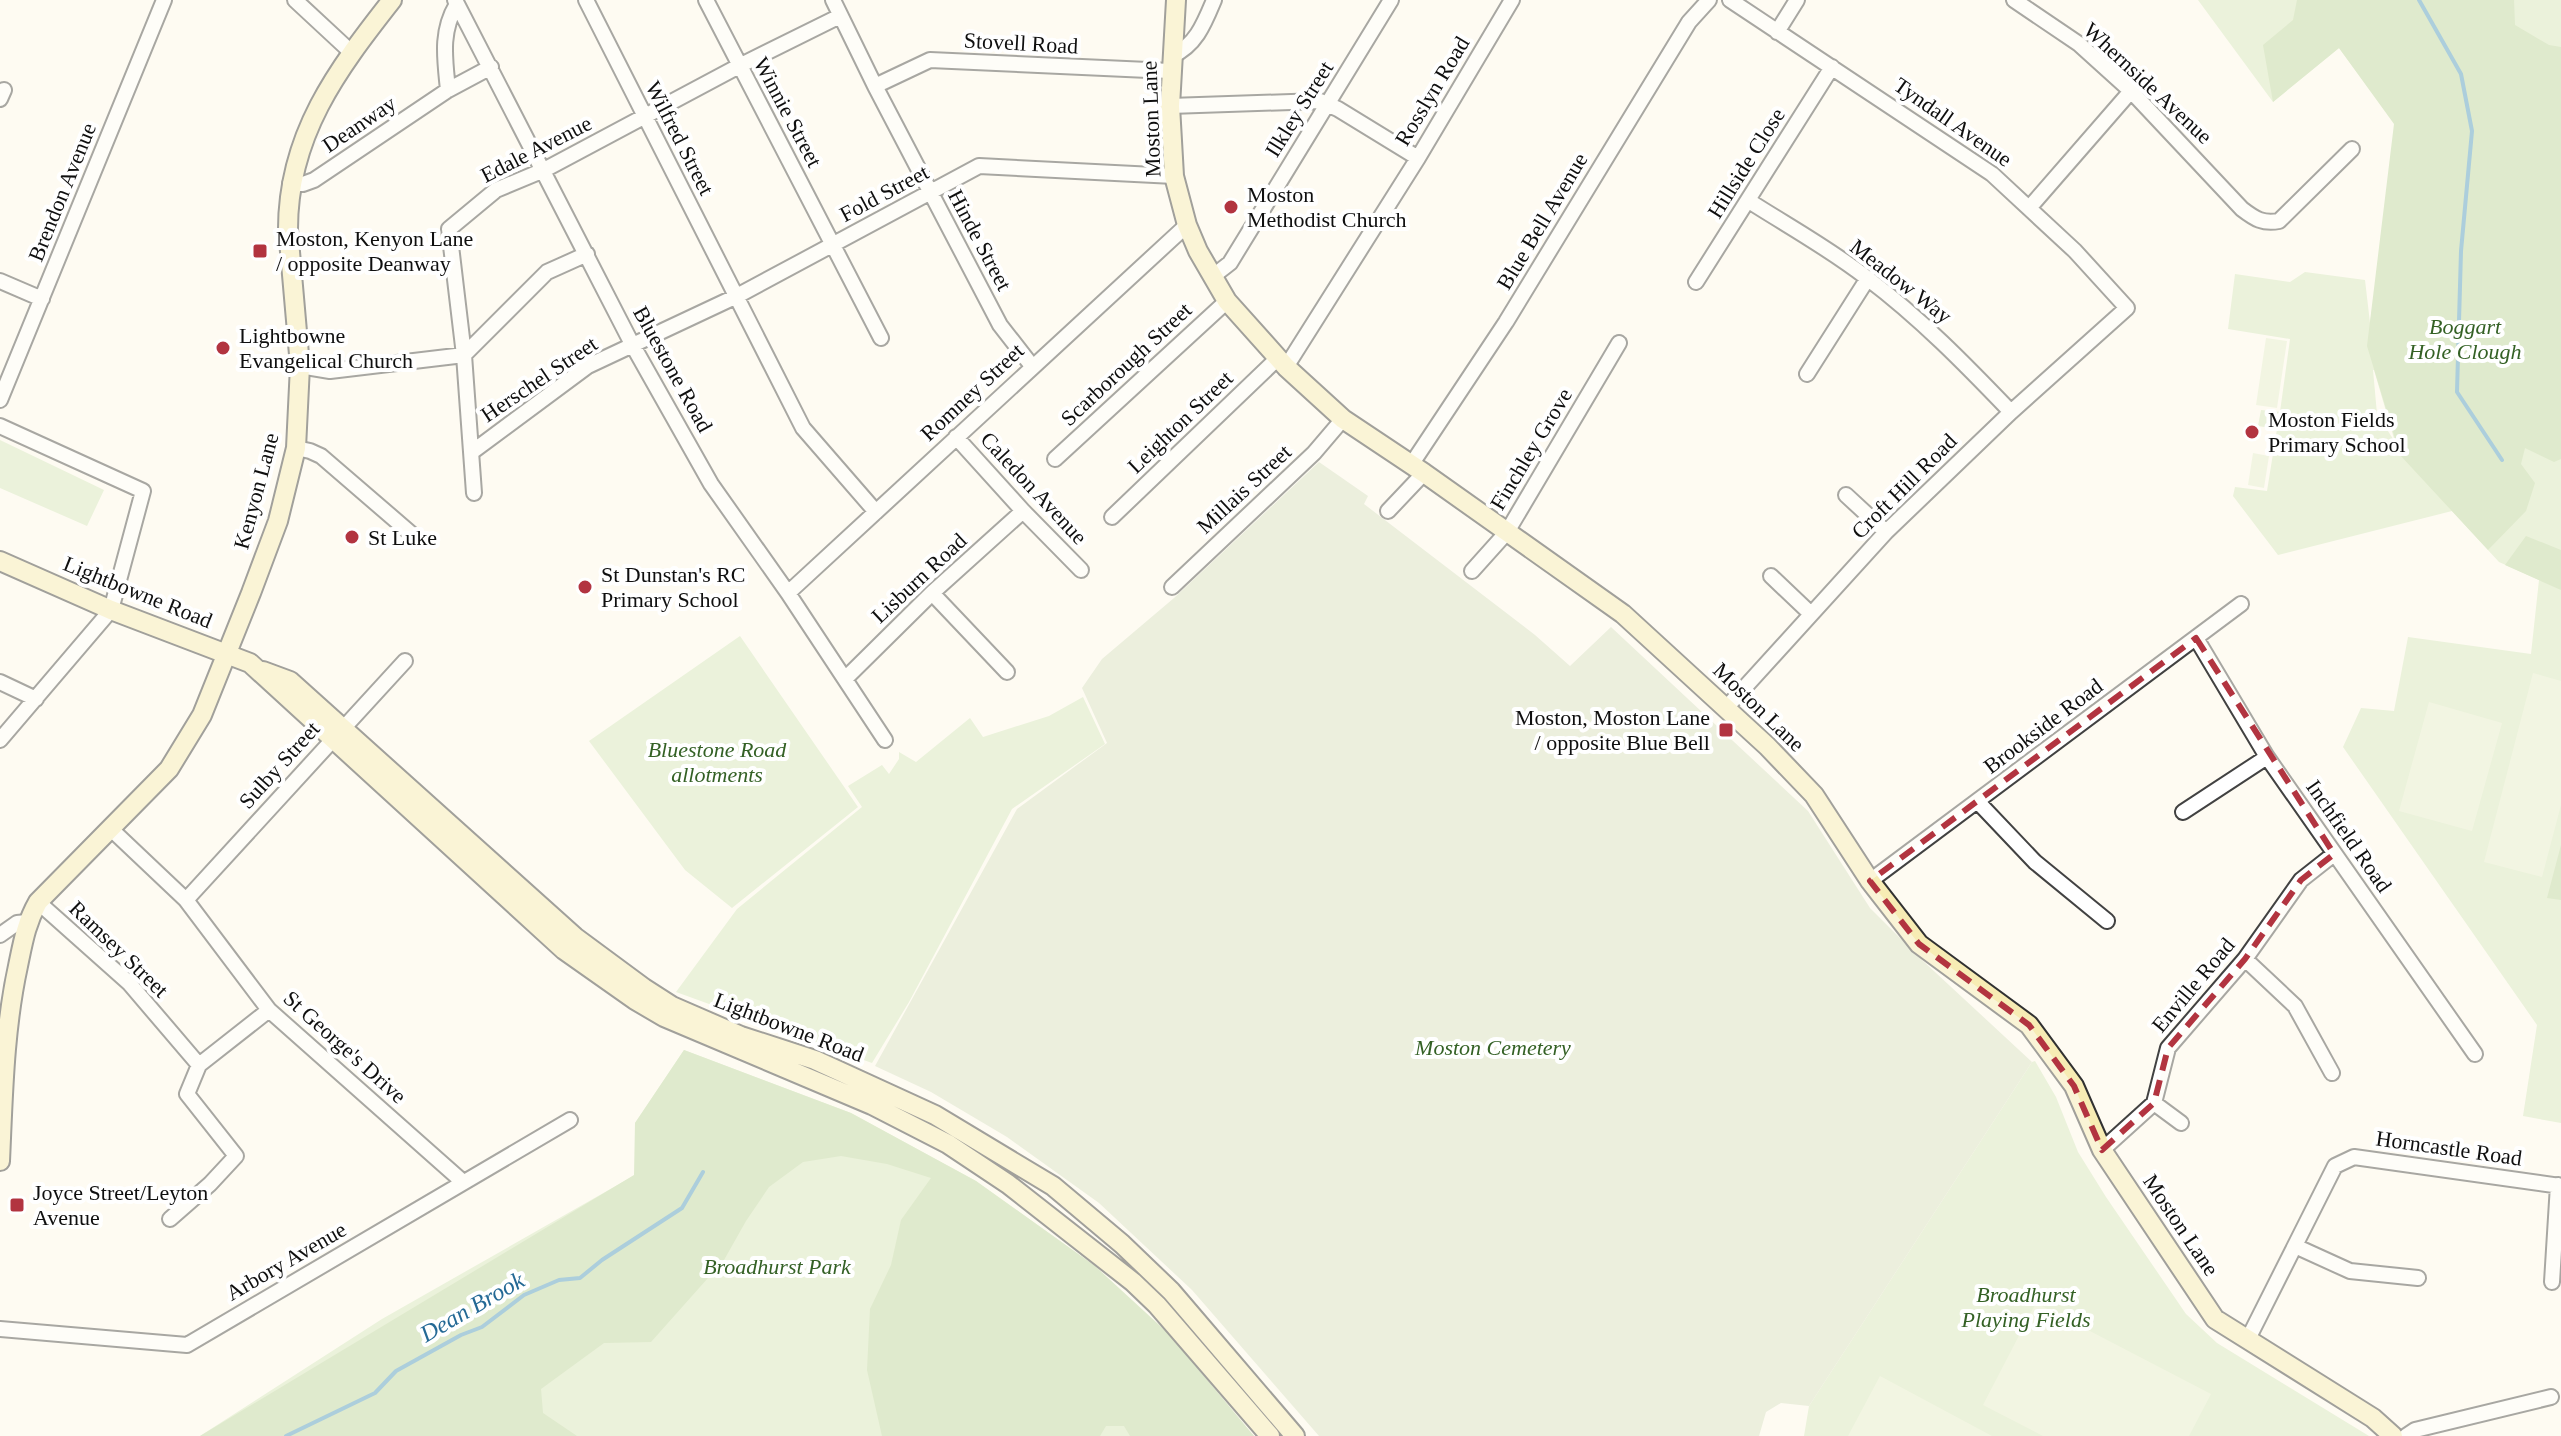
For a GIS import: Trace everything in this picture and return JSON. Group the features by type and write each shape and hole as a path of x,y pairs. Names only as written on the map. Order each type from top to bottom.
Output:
{"street":[{"name":"Brendon Avenue","path":"0,400 6,371 42,299 164,0"},
{"path":"295,0 351,52"},
{"name":"Kenyon Lane","path":"0,1161 5,1041 27,922 38,902 169,769 202,715 278,521 296,448 300,366 289,244 290,184 299,149 314,116 351,52 392,0"},
{"name":"Wilfred Street","path":"586,0 803,428 876,512"},
{"name":"Winnie Street","path":"706,0 881,338"},
{"name":"Hinde Street","path":"833,0 1000,325 1032,366"},
{"name":"Moston Lane","path":"1176,0 1170,106 1174,176 1187,225 1227,301 1282,362 1343,419 1623,614 1767,746 1814,795 1870,881 1919,944 2029,1025 2074,1086 2102,1150 2215,1319 2373,1418 2393,1436"},
{"path":"1171,63 1199,35 1214,0"},
{"name":"Ilkley Street","path":"1212,277 1230,263 1391,0"},
{"name":"Rosslyn Road","path":"1282,362 1418,158 1512,0"},
{"name":"Blue Bell Avenue","path":"1388,511 1418,469 1689,22 1709,0"},
{"name":"Tyndall Avenue","path":"1730,0 1992,174 2075,251 2127,308"},
{"path":"1777,32 1797,0"},
{"name":"Whernside Avenue","path":"2014,0 2079,44 2131,91 2242,209 2257,220 2270,223 2279,221 2352,149"},
{"path":"448,90 444,37 456,2"},
{"name":"Bluestone Road","path":"456,2 632,344 711,484 846,678 885,740"},
{"name":"Edale Avenue","path":"474,493 464,355 449,229 496,190 544,170 840,16"},
{"path":"1173,31 1195,39"},
{"name":"Stovell Road","path":"875,86 930,60 1171,63"},
{"name":"Deanway","path":"290,184 314,180 448,90 491,67"},
{"name":"Hillside Close","path":"1696,282 1832,67"},
{"path":"2030,207 2131,91"},
{"path":"1170,106 1320,101 1418,158"},
{"name":"Fold Street","path":"632,344 737,296 979,166 1174,176"},
{"name":"Meadow Way","path":"1749,201 1868,278 1934,334 2011,412"},
{"name":"Romney Street","path":"788,593 1187,225"},
{"path":"300,366 330,371 464,355 547,272 587,254"},
{"path":"1807,374 1868,278"},
{"path":"0,281 42,299"},
{"name":"Scarborough Street","path":"1055,459 1227,301"},
{"name":"Croft Hill Road","path":"1726,708 1886,532 2011,412 2127,308"},
{"name":"Finchley Grove","path":"1472,571 1507,532 1619,343"},
{"name":"Herschel Street","path":"472,452 588,366 632,344"},
{"name":"Leighton Street","path":"1112,517 1282,362"},
{"name":"Millais Street","path":"1172,587 1314,453 1343,419"},
{"path":"0,426 143,491 111,610 0,740"},
{"name":"Caledon Avenue","path":"956,437 1081,570"},
{"path":"296,448 321,456 415,537"},
{"path":"1846,495 1886,532"},
{"name":"Lisburn Road","path":"846,678 932,593 1023,511"},
{"name":"Lightbowne Road","path":"0,561 111,610 228,653 257,668 575,937 672,1006 741,1036 815,1060 935,1115 1053,1186 1122,1244 1171,1291 1295,1436"},
{"path":"1771,576 1811,614"},
{"path":"932,593 1007,672"},
{"name":"Brookside Road","path":"1870,881 2241,604"},
{"name":"Inchfield Road","path":"2196,638 2267,757 2475,1054"},
{"name":"Sulby Street","path":"186,900 405,661"},
{"path":"0,682 36,699"},
{"name":"Lightbowne Road","path":"336,734 564,950 635,1000 664,1017 872,1105 948,1144 1008,1184 1133,1282 1157,1305 1270,1436"},
{"path":"2183,812 2267,757"},
{"path":"1978,802 2035,862 2107,921"},
{"name":"St George's Drive","path":"111,829 186,900 269,1010 463,1182"},
{"name":"Enville Road","path":"2154,1103 2168,1048 2245,959 2301,880 2334,854"},
{"name":"Ramsey Street","path":"38,902 129,983 199,1065"},
{"path":"0,935 17,923 27,922"},
{"path":"2245,959 2295,1006 2332,1073"},
{"path":"170,1219 236,1156 187,1094 199,1065 269,1010"},
{"path":"2102,1150 2154,1103 2181,1123"},
{"name":"Arbory Avenue","path":"0,1329 187,1345 570,1120"},
{"name":"Horncastle Road","path":"2248,1339 2335,1166 2354,1157 2560,1185"},
{"path":"2552,1282 2560,1185"},
{"path":"2295,1246 2350,1271 2418,1278"},
{"path":"2406,1436 2415,1430 2551,1397"}],"highlighted area":[{"path":"2196,638 2334,854 2301,880 2245,959 2168,1048 2154,1103 2102,1150 2074,1086 2029,1025 1919,944 1870,881"}],"green space":[{"path":"2198,0 2561,0 2561,1123 2523,1116 2537,1025 2343,747 2361,708 2394,711 2408,637 2531,654 2539,580 2499,562 2452,511 2278,555 2233,496 2235,487 2267,491 2277,429 2258,426 2261,410 2280,412 2290,339 2228,329 2235,274 2290,282 2305,272 2365,280 2370,323 2384,231 2395,124 2339,48 2273,102","holes":["2374,370 2395,442 2377,414"]},
{"name":"Boggart Hole Clough","path":"2297,0 2514,0 2515,25 2549,45 2561,47 2561,459 2554,462 2525,448 2521,464 2535,483 2526,511 2488,550 2400,455 2367,346 2394,124 2339,48 2273,102 2263,45 2293,20"},
{"path":"2266,338 2287,341 2277,408 2256,405"},
{"path":"0,440 104,490 87,526 0,488"},
{"path":"2253,453 2269,456 2264,488 2248,485"},
{"name":"Moston Cemetery","path":"1319,462 1368,496 1364,504 1535,635 1570,666 1611,627 1808,811 1870,908 2032,1062 1809,1406 1781,1403 1766,1412 1759,1436 1319,1436 1192,1290 1099,1203 1007,1137 931,1092 875,1066 1017,809 1107,743 1082,688 1102,659 1174,598"},
{"path":"2526,536 2561,550 2561,590 2505,565"},
{"name":"Bluestone Road allotments","path":"740,636 858,807 732,908 685,870 589,741"},
{"path":"2533,673 2561,681 2561,805 2542,877 2484,862"},
{"path":"1083,697 1105,744 1012,809 909,1002 872,1063 676,992 737,909 862,807 848,786 882,765 889,774 899,759 899,752 916,762 970,718 983,737 1049,716"},
{"path":"2429,702 2502,723 2472,831 2399,811"},
{"path":"2561,845 2561,900 2547,898"},
{"name":"Broadhurst Park","path":"684,1050 851,1113 976,1181 1095,1266 1254,1436 200,1436 382,1319 635,1175 635,1123"},
{"name":"Broadhurst Park","path":"684,1050 851,1113 976,1181 1095,1266 1169,1334 1254,1436 1130,1436 1124,1426 1106,1426 1100,1436 882,1436 867,1370 870,1309 891,1265 901,1220 931,1178 887,1164 841,1156 803,1162 769,1187 724,1260 651,1342 604,1343 541,1389 543,1413 577,1436 200,1436 634,1175 635,1123"},
{"name":"Broadhurst Playing Fields","path":"2035,1061 2056,1097 2078,1152 2186,1314 2217,1343 2369,1436 1804,1436 1809,1406"},
{"path":"2036,1303 2211,1394 2189,1436 2043,1436 1983,1405"},
{"path":"1880,1376 1992,1436 1848,1436"}],"waterway":[{"path":"2419,0 2461,74 2472,131 2461,251 2457,392 2502,460"},
{"name":"Dean Brook","path":"286,1436 375,1393 396,1371 461,1335 482,1327 524,1295 559,1280 580,1278 682,1208 703,1172"}],"place":[{"name":"Moston Methodist Church","path":"1231,207"},
{"name":"Moston, Kenyon Lane / opposite Deanway","path":"260,251"},
{"name":"Lightbowne Evangelical Church","path":"223,348"},
{"name":"Moston Fields Primary School","path":"2252,432"},
{"name":"St Luke","path":"352,537"},
{"name":"St Dunstan's RC Primary School","path":"585,587"},
{"name":"Moston, Moston Lane / opposite Blue Bell","path":"1726,730"},
{"name":"Joyce Street/Leyton Avenue","path":"17,1205"}]}
